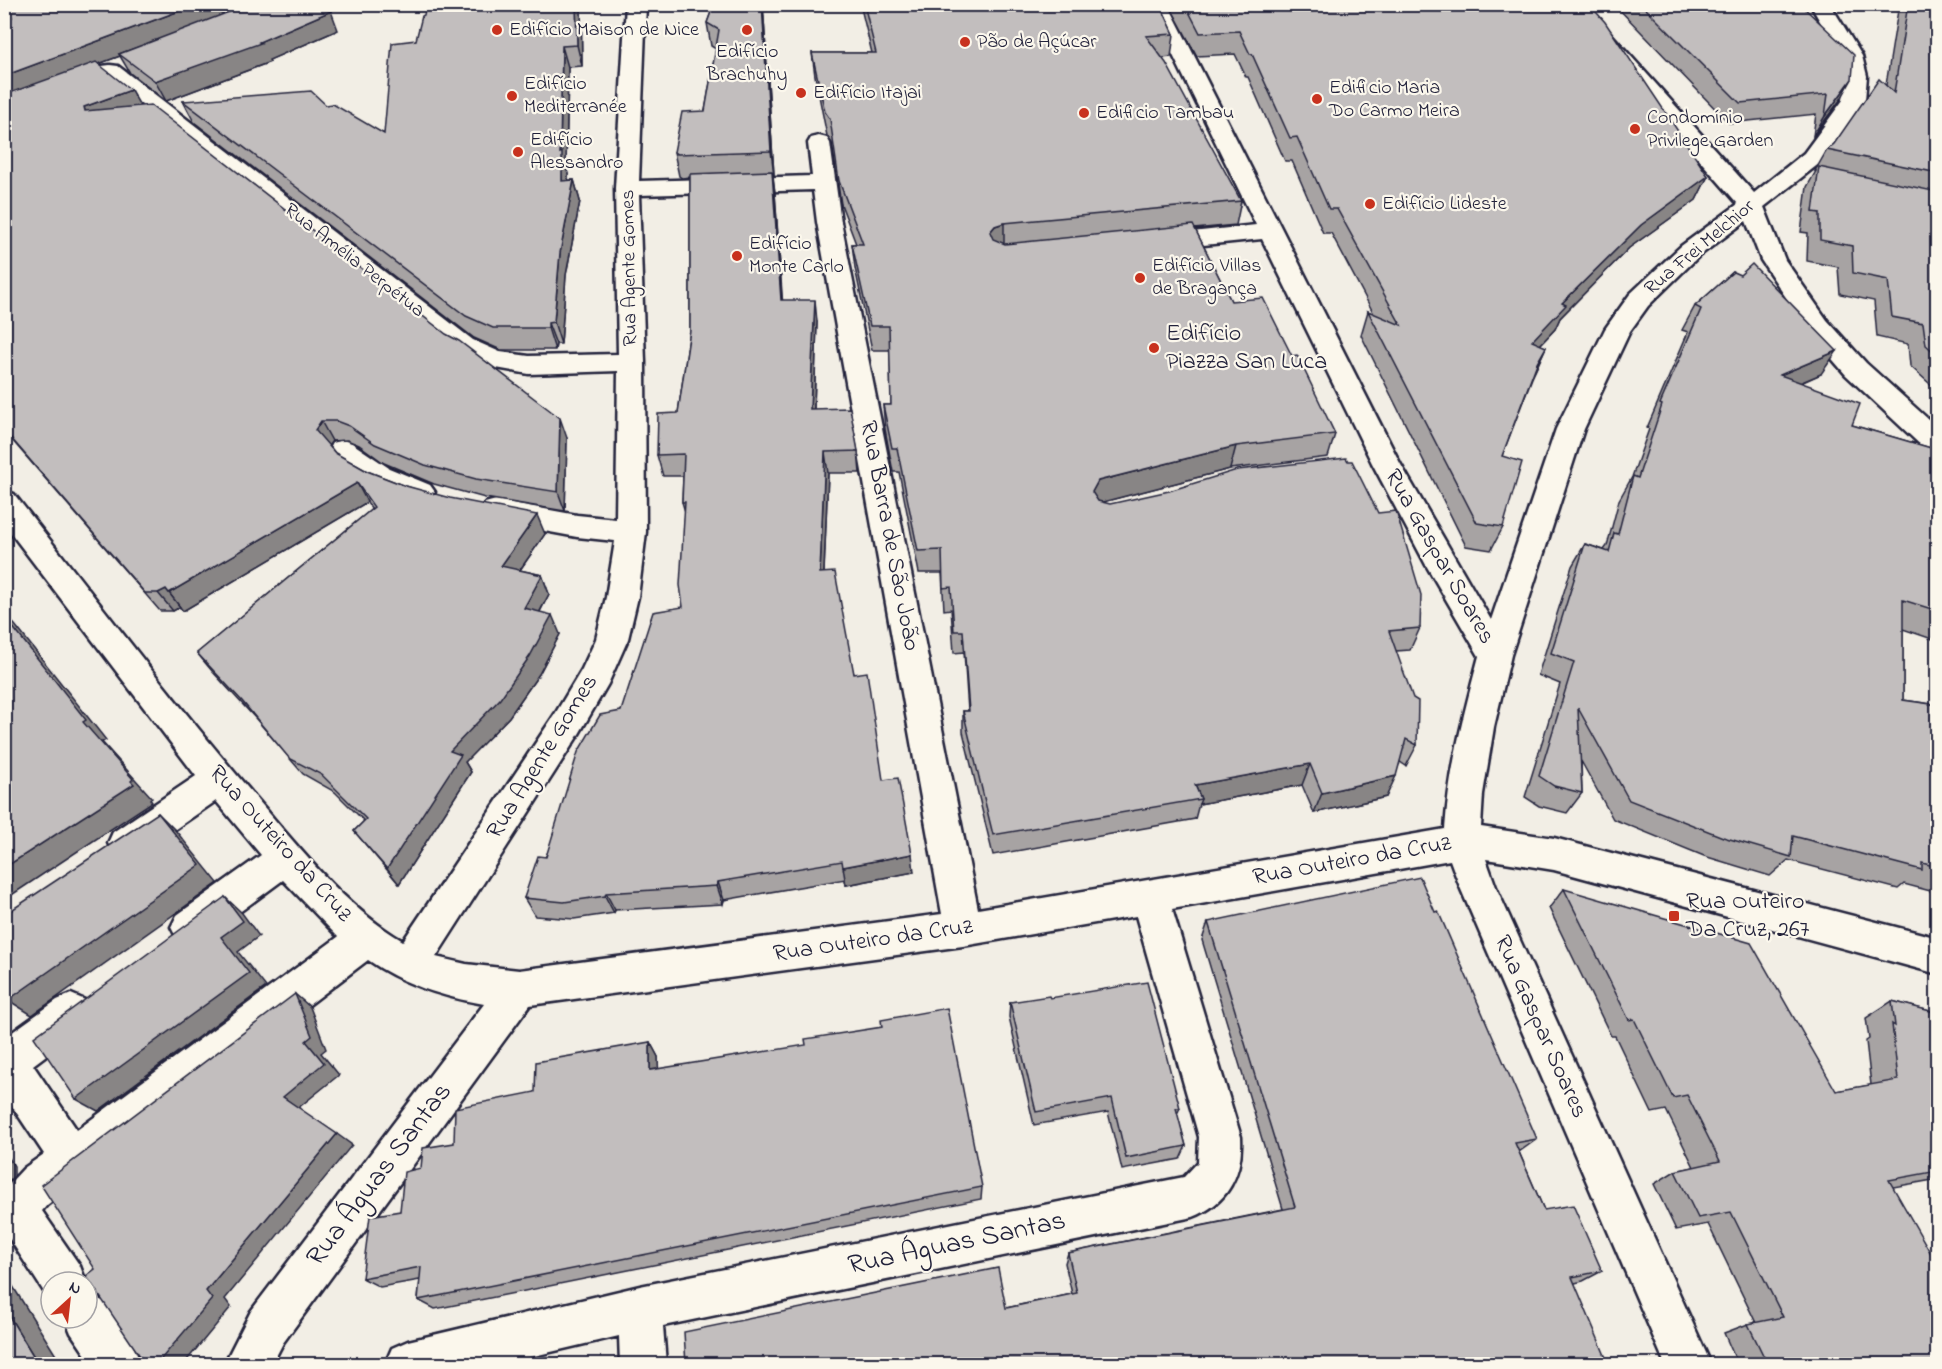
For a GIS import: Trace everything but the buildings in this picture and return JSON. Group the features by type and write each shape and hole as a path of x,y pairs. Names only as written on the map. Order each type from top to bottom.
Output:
{"street":[{"name":"Rua Agente Gomes","path":"410,964 567,724 596,675 612,639 622,597 630,532 632,362 627,188 636,4"},
{"name":"Rua Gaspar Soares","path":"1158,4 1386,463 1437,557 1495,655 1468,772 1462,842 1478,887 1688,1365"},
{"path":"1573,4 1751,204 1773,261 1818,326 1856,369 1938,445"},
{"name":"Rua Frei Melchior","path":"1495,655 1570,429 1618,329 1639,300 1690,251 1751,204 1804,178 1812,158 1854,100 1856,76 1851,56 1820,4"},
{"name":"Rua Amélia Perpétua","path":"110,70 464,346 494,360 529,365 632,362"},
{"name":"Rua Barra de São João","path":"819,143 824,183 963,929"},
{"path":"627,188 824,183"},
{"path":"1136,244 1270,231"},
{"path":"342,450 354,461 382,477 455,502 577,526 630,532"},
{"path":"1352,466 1386,463"},
{"name":"Rua Outeiro da Cruz","path":"4,502 219,780 333,910 367,938 410,964 449,979 478,986 519,988 963,929 1462,842 1497,844 1554,854 1938,956"},
{"path":"102,859 219,780"},
{"path":"161,948 286,857"},
{"name":"Rua Águas Santas","path":"408,1365 640,1308 1193,1196 1210,1183 1220,1167 1220,1137 1149,896"},
{"path":"56,1270 20,1215 23,1199 31,1190 367,938"},
{"name":"Rua Águas Santas","path":"247,1365 267,1327 519,988"},
{"path":"72,1160 6,1059 103,990"},
{"path":"640,1308 643,1365"},
{"path":"95,1330 118,1365"}],"place":[{"name":"Edifício Maison de Nice","path":"497,30"},
{"name":"Edifício Brachuhy","path":"747,30"},
{"name":"Pão de Açúcar","path":"965,42"},
{"name":"Edifício Itajai","path":"801,93"},
{"name":"Edifício Mediterranée","path":"512,96"},
{"name":"Edificio Maria Do Carmo Meira","path":"1317,99"},
{"name":"Edificio Tambau","path":"1084,113"},
{"name":"Condomínio Privilege Garden","path":"1635,129"},
{"name":"Edifício Alessandro","path":"518,152"},
{"name":"Edifício Lideste","path":"1370,204"},
{"name":"Edifício Monte Carlo","path":"737,256"},
{"name":"Edifício Villas de Bragança","path":"1140,278"},
{"name":"Edifício Piazza San Luca","path":"1154,348"},
{"name":"Rua Outeiro Da Cruz, 267","path":"1674,916"}]}
